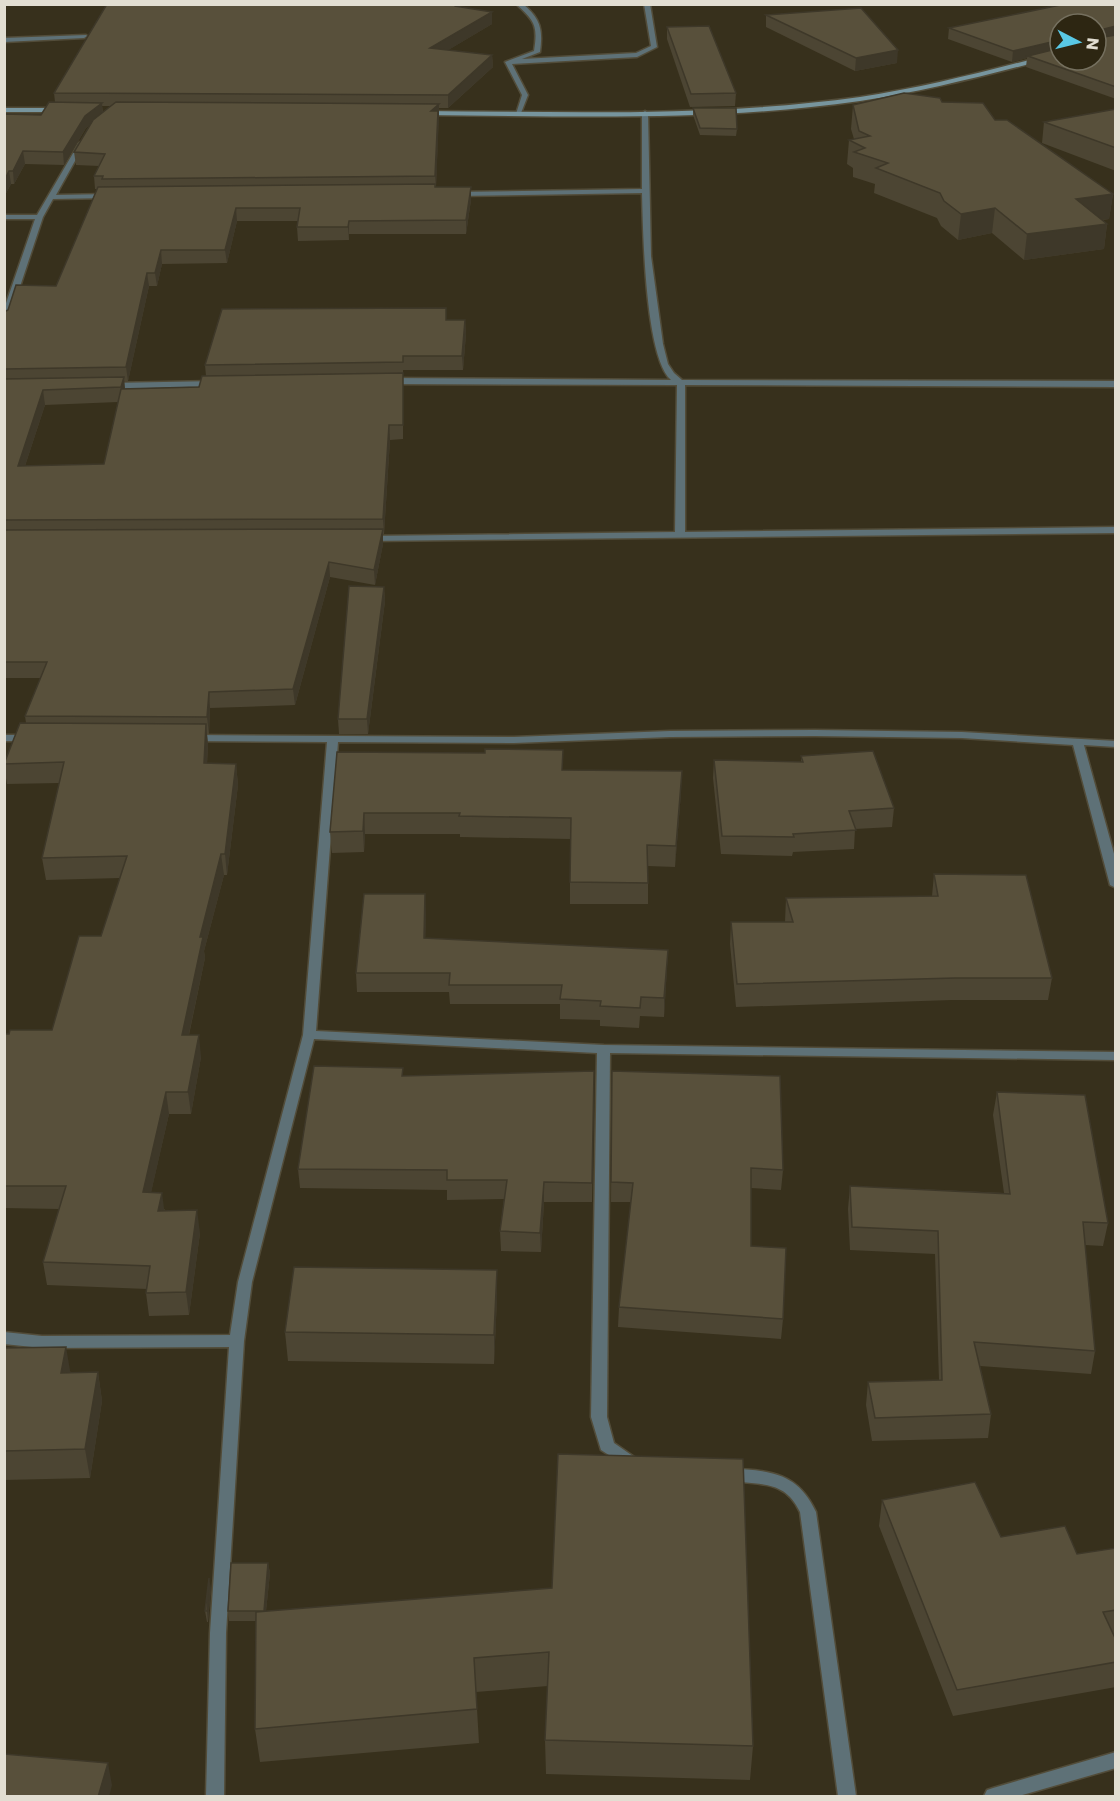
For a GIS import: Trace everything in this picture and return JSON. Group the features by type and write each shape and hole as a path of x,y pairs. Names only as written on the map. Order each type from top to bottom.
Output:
{"street":[{"path":"508,62 537,51 540,31 537,18 519,4"},
{"path":"508,62 637,55 648,52 654,47 647,4"},
{"path":"4,40 84,36"},
{"path":"419,112 645,113 753,110 858,99 922,88 1048,57"},
{"path":"508,62 525,95 518,113"},
{"path":"4,110 73,111"},
{"path":"645,113 647,256 659,344 664,364 671,375 681,383"},
{"path":"4,323 39,218 90,130"},
{"path":"442,194 645,191"},
{"path":"50,197 121,195"},
{"path":"4,218 39,218"},
{"path":"376,382 1116,384"},
{"path":"680,536 681,383"},
{"path":"98,386 226,384"},
{"path":"360,539 1116,530"},
{"path":"181,738 514,740 670,734 815,733 962,735 1116,744"},
{"path":"4,738 40,738"},
{"path":"215,1797 218,1633 237,1341 244,1282 309,1035 333,738"},
{"path":"1078,742 1116,885"},
{"path":"309,1035 604,1049 1116,1056"},
{"path":"604,1049 599,1418 607,1446 636,1467 648,1468"},
{"path":"4,1338 42,1342 237,1341"},
{"path":"716,1473 761,1477 783,1482 803,1498 808,1512 847,1797"},
{"path":"993,1797 1116,1760"}],"building":[{"path":"107,4 454,4 492,12 430,48 492,55 448,95 54,93"},
{"path":"1065,4 1116,4 1116,26 1108,28 1108,12 1048,12 1048,43 1013,51 949,28"},
{"path":"861,8 898,50 856,58 766,15"},
{"path":"709,26 736,93 691,94 667,27"},
{"path":"1116,35 1116,87 1073,72 1108,72 1108,36"},
{"path":"1048,51 1048,63 1028,56"},
{"path":"904,93 940,98 942,102 983,103 995,120 1007,120 1113,194 1076,199 1107,224 1027,234 995,208 961,214 944,201 940,193 876,168 888,163 854,152 865,148 849,140 870,136 859,131 853,105"},
{"path":"49,102 102,103 85,116 63,152 23,151 13,171 9,171 4,181 4,114 41,115"},
{"path":"116,102 439,104 431,111 438,111 435,176 102,179 103,176 94,176 105,154 74,152 93,120"},
{"path":"693,108 736,108 737,129 700,128"},
{"path":"1116,109 1116,148 1044,122"},
{"path":"435,184 435,187 471,187 466,220 349,221 348,227 297,227 300,208 236,208 225,250 161,250 155,273 147,273 126,367 4,369 4,312 8,310 16,285 56,286 98,187"},
{"path":"446,308 446,320 465,320 462,356 403,356 403,362 205,365 222,309"},
{"path":"403,373 403,425 389,425 383,519 4,520 4,379 124,377 121,387 43,390 18,466 104,464 121,389 199,387 202,376"},
{"path":"383,529 374,570 329,562 293,689 209,692 207,717 25,716 47,662 4,662 4,530"},
{"path":"349,586 384,587 367,719 338,719"},
{"path":"20,723 206,724 204,763 236,764 225,854 221,854 200,937 203,937 182,1035 199,1035 188,1092 166,1092 143,1192 162,1193 158,1211 197,1210 186,1292 146,1293 150,1266 43,1262 66,1186 4,1186 4,1034 9,1034 10,1030 52,1030 79,936 101,936 127,856 42,858 64,762 4,764"},
{"path":"485,749 563,750 562,770 682,771 676,846 647,845 648,883 570,882 571,818 459,816 460,813 364,813 363,831 330,832 337,752 485,753"},
{"path":"873,751 894,808 849,811 856,830 793,834 794,837 722,836 714,760 803,762 801,756"},
{"path":"934,874 1026,875 1052,978 955,978 737,984 731,922 793,922 786,898 938,896"},
{"path":"364,894 425,894 424,938 668,950 664,998 641,997 640,1008 600,1006 601,1001 560,999 562,985 449,985 450,973 356,973"},
{"path":"314,1066 403,1068 402,1076 594,1071 592,1183 544,1182 540,1233 500,1231 507,1180 447,1180 447,1170 298,1169"},
{"path":"612,1071 780,1076 783,1170 751,1168 751,1246 786,1248 783,1319 619,1307 633,1183 611,1182"},
{"path":"997,1092 1085,1095 1108,1223 1083,1222 1095,1351 974,1342 991,1414 875,1418 868,1382 942,1380 938,1231 852,1227 850,1186 1010,1194"},
{"path":"294,1267 497,1270 494,1335 285,1332"},
{"path":"66,1347 61,1373 98,1372 85,1449 4,1451 4,1348"},
{"path":"558,1454 743,1459 753,1746 545,1740 549,1652 474,1658 477,1709 255,1729 256,1612 552,1588"},
{"path":"975,1482 1001,1537 1065,1526 1077,1554 1116,1548 1116,1610 1103,1612 1116,1640 1116,1662 957,1690 882,1500"},
{"path":"231,1563 268,1563 264,1611 228,1611"},
{"path":"209,1578 207,1611 205,1611"},
{"path":"4,1754 108,1763 98,1797 4,1797"}]}
